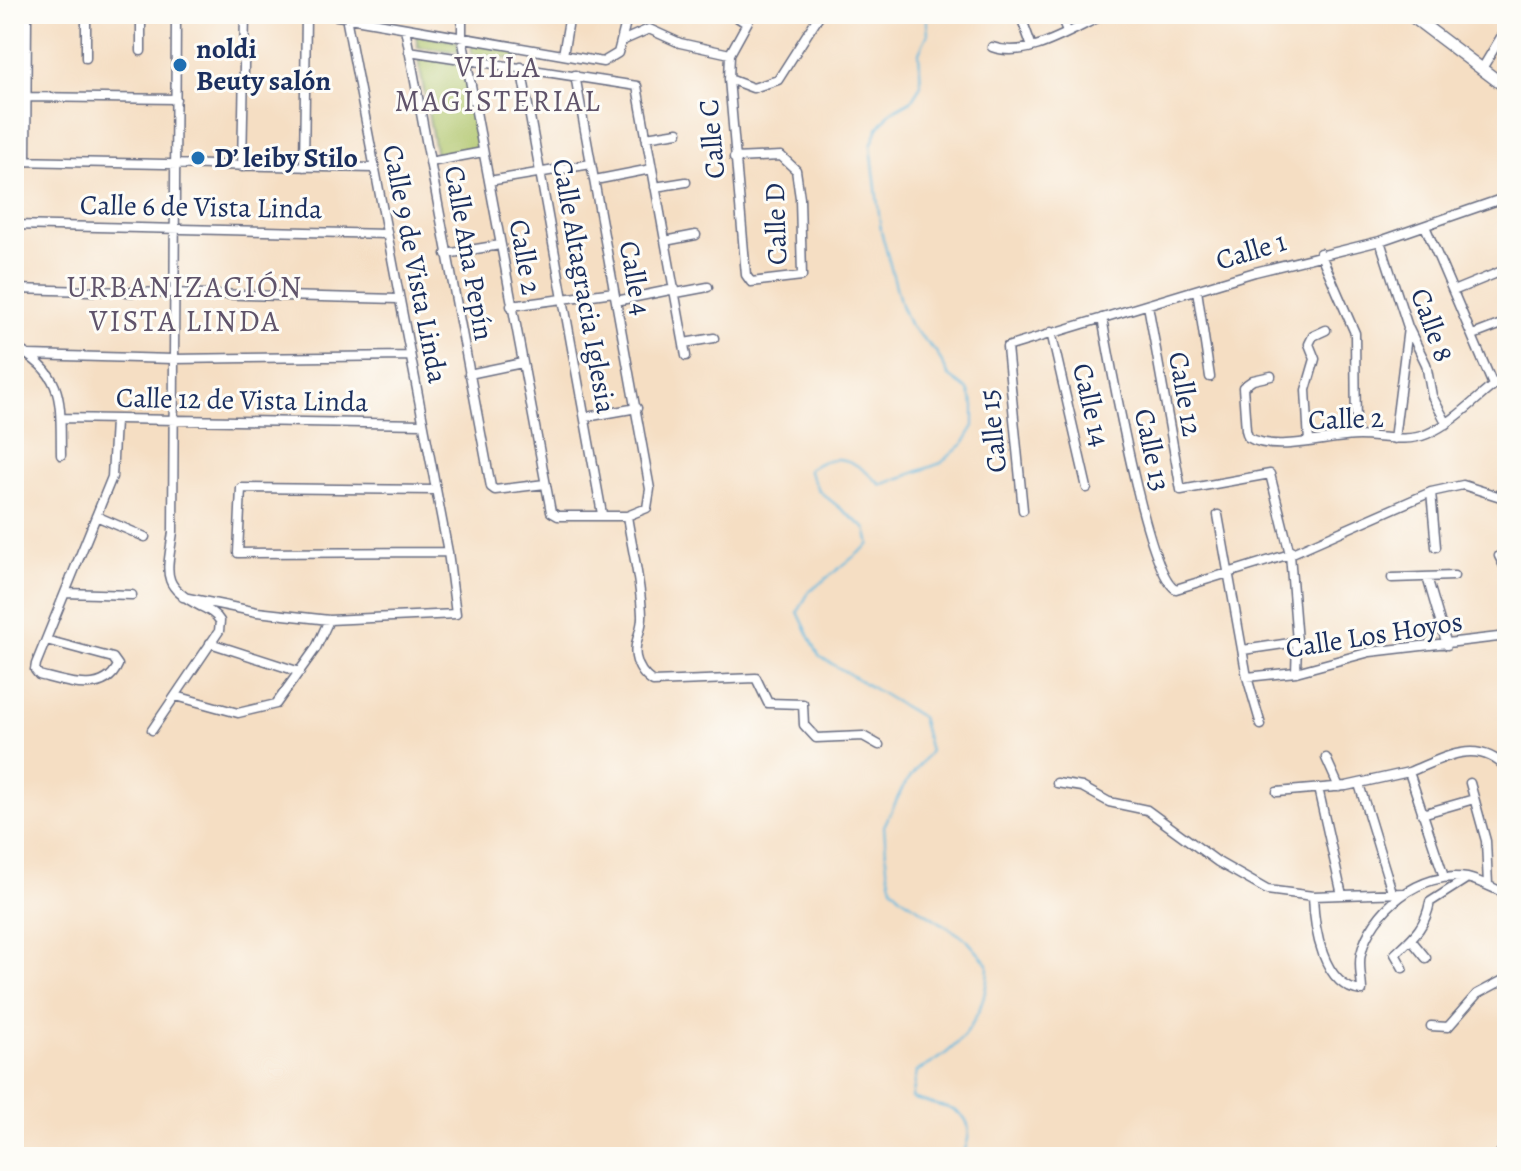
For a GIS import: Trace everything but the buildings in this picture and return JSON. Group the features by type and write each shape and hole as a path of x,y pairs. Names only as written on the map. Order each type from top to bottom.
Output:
{"street":[{"path":"26,161 27,14"},
{"path":"86,14 86,58"},
{"path":"141,14 141,51"},
{"path":"152,730 219,631 217,616 176,593 168,577 173,532 176,14"},
{"path":"242,167 245,14"},
{"path":"304,167 306,14"},
{"path":"326,14 370,18 405,28 603,62 612,60 624,40 628,14"},
{"name":"Calle 2","path":"462,14 462,37 553,515 602,514"},
{"path":"563,55 570,14"},
{"path":"732,14 746,23"},
{"name":"Calle C","path":"745,266 729,79 730,54 752,14"},
{"path":"729,79 753,88 778,80 820,14"},
{"path":"1032,47 1021,16 1033,14"},
{"path":"1060,14 1067,31"},
{"path":"992,47 1008,53 1032,47 1104,14"},
{"path":"1409,14 1507,88"},
{"name":"Calle 9 de Vista Linda","path":"329,620 452,617 456,609 448,552 346,17"},
{"path":"1483,67 1507,27"},
{"name":"Calle Ana Pepín","path":"405,28 491,487 495,490 545,484"},
{"path":"624,40 649,29 680,43 730,54"},
{"path":"409,51 637,86 686,356"},
{"name":"Calle Altagracia Iglesia","path":"521,67 602,514"},
{"name":"Calle 4","path":"575,75 650,489 647,508 627,516"},
{"path":"27,97 176,99"},
{"path":"646,137 678,132"},
{"path":"430,162 483,152"},
{"name":"Calle D","path":"734,158 781,156 789,160 796,170 800,198 802,276 751,282 745,266"},
{"path":"14,161 374,168"},
{"path":"489,181 591,164"},
{"path":"595,180 651,169"},
{"path":"655,187 686,182"},
{"name":"Calle 1","path":"1007,347 1320,253 1380,241 1507,197"},
{"name":"Calle 6 de Vista Linda","path":"14,225 386,234"},
{"path":"1425,226 1493,385"},
{"path":"665,241 696,235"},
{"name":"Calle 8","path":"1380,241 1408,327 1426,364 1432,396 1447,424"},
{"path":"446,254 500,245"},
{"path":"1320,253 1355,333 1356,436"},
{"path":"1453,291 1507,269"},
{"path":"511,306 563,298 615,297 708,287"},
{"path":"14,289 398,299"},
{"path":"1197,290 1210,377"},
{"name":"Calle 12","path":"1148,305 1181,490 1268,472 1290,554"},
{"name":"Calle 13","path":"1102,318 1144,519 1170,586 1181,589 1230,574"},
{"path":"1473,335 1507,322"},
{"path":"1394,439 1408,327"},
{"path":"1309,442 1306,390 1315,359 1309,344 1313,336 1326,330"},
{"name":"Calle 14","path":"1051,332 1087,488"},
{"path":"684,343 714,338"},
{"path":"14,347 40,360 60,394 61,455"},
{"name":"Calle 15","path":"1007,347 1023,510"},
{"path":"29,355 173,359 409,356"},
{"path":"469,374 522,363"},
{"name":"Calle 2","path":"1271,376 1253,380 1243,387 1248,437 1256,442 1309,442 1356,436 1394,439 1423,436 1474,405 1507,375"},
{"path":"586,417 637,408"},
{"name":"Calle 12 de Vista Linda","path":"61,418 423,424"},
{"path":"46,640 113,658 118,665 109,678 86,686 39,675 35,670 46,640 112,477 115,421"},
{"path":"1230,574 1290,554 1431,492 1463,485 1507,499"},
{"path":"435,490 241,488 238,553 448,552"},
{"path":"1431,492 1436,547"},
{"path":"602,514 627,516 642,603 643,628 636,642 636,659 645,677 653,682 756,678 768,703 803,704 804,725 816,738 852,734 879,745"},
{"path":"1218,515 1247,677 1261,725"},
{"path":"96,516 145,537"},
{"path":"1290,554 1297,642 1296,672"},
{"path":"1499,556 1507,572"},
{"path":"1392,578 1454,576"},
{"path":"1427,577 1447,645"},
{"path":"65,593 132,595"},
{"path":"176,696 238,713 253,712 276,704 300,672 329,620 257,612 183,597"},
{"name":"Calle Los Hoyos","path":"1247,677 1296,672 1370,652 1507,636"},
{"path":"1243,650 1297,642"},
{"path":"210,643 300,672"},
{"path":"1277,792 1359,784 1409,772 1463,751 1492,757 1507,769"},
{"path":"1326,758 1339,787"},
{"path":"1409,772 1444,877"},
{"path":"1057,783 1082,787 1109,802 1147,810 1218,862 1267,890 1313,896 1404,893 1444,877 1467,878 1507,894"},
{"path":"1470,783 1486,841 1488,885"},
{"path":"1359,784 1392,892"},
{"path":"1318,788 1342,895"},
{"path":"1422,814 1474,799"},
{"path":"1403,968 1395,954 1412,941 1424,926 1435,895 1467,878"},
{"path":"1313,896 1318,942 1327,961 1339,979 1354,990 1362,991 1360,956 1368,936 1404,893"},
{"path":"1412,941 1426,958"},
{"path":"1431,1026 1448,1027 1477,994 1507,978"},
{"path":"1498,1157 1507,1142"}],"green space":[{"path":"416,35 457,41 459,52 418,47"},
{"path":"472,44 517,51 518,60 471,54"},
{"path":"418,58 462,64 478,149 436,156"}],"waterway":[{"path":"926,14 928,34 919,52 921,85 911,101 891,112 878,128 871,146 881,231 901,305 909,324 937,353 949,376 968,390 974,406 974,426 963,444 941,463 881,485 855,464 838,459 819,463 808,470 819,491 866,529 870,544 809,592 798,612 819,656 921,717 930,751 903,787 884,826 887,868 892,887 901,897 966,939 988,964 987,982 977,1014 947,1053 917,1071 912,1098 947,1108 964,1117 968,1125 964,1152 953,1157"}],"place":[{"name":"noldi Beuty salón","path":"180,65"},
{"name":"D’ leiby Stilo","path":"198,158"}],"district":[{"name":"VILLA MAGISTERIAL","path":"498,84"},
{"name":"URBANIZACIÓN VISTA LINDA","path":"185,304"}]}
